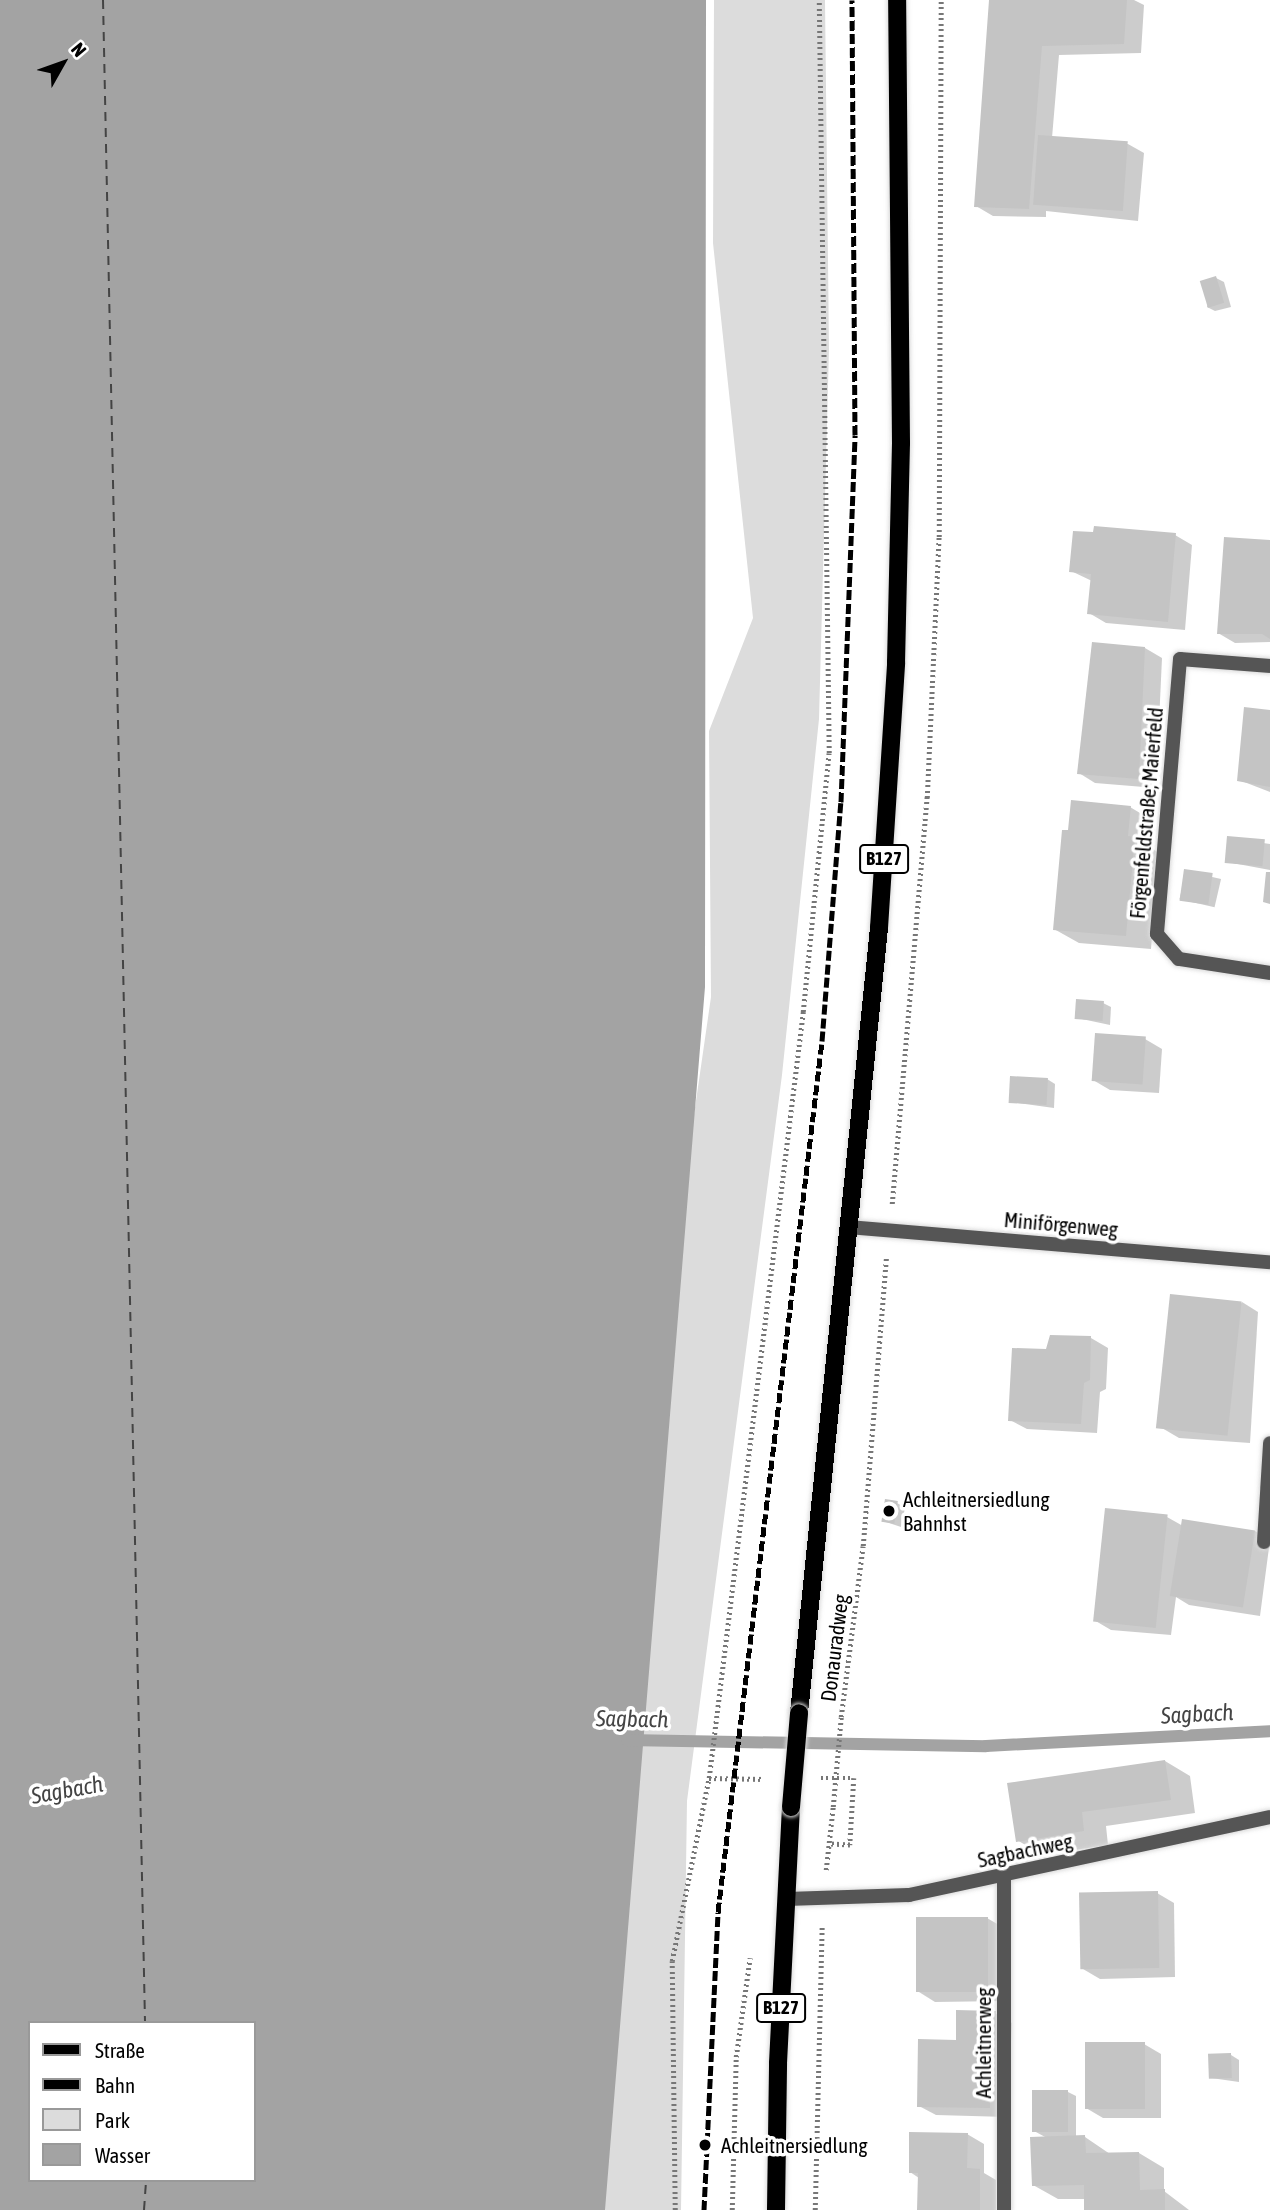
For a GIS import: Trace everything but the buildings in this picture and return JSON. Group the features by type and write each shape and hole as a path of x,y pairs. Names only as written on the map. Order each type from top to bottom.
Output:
{"main road":[{"name":"B127","path":"776,2210 791,1807 880,928 896,663 901,443 897,0"}],"street":[{"name":"Förgenfeldstraße; Maierfeld","path":"1270,666 1180,659 1157,934 1179,960 1270,973"},
{"name":"Miniförgenweg","path":"849,1227 1270,1262"},
{"path":"1264,1542 1270,1444"},
{"name":"Sagbachweg","path":"786,1899 823,1900 909,1895 1004,1877 1270,1817"},
{"name":"Achleitnerweg","path":"1004,1877 1004,2210"}],"path":[{"path":"675,2210 672,1961 709,1770 718,1705 767,1273 803,1012 829,753 819,0"},
{"name":"Donauradweg","path":"854,1777 850,1845 829,1844 841,1717 863,1546 867,1455"},
{"path":"761,1793 762,1779"},
{"path":"815,2210 823,1900"},
{"path":"732,2210 736,2057 751,1955"}],"green space":[{"path":"714,0 825,0 829,349 819,719 782,1075 687,1801 681,2210 583,2210 646,1447 711,997 709,731 753,618 713,243"}],"water":[{"path":"0,0 706,0 705,987 605,2210 0,2210"}],"waterway":[{"name":"Sagbach","path":"627,1740 986,1746 1270,1731"}],"ferry route":[{"path":"103,0 145,2021"},
{"path":"144,2210 146,2182"}],"railway":[{"path":"704,2210 718,1912 822,1041 841,802 855,435 852,0"}],"place":[{"name":"Achleitnersiedlung Bahnhst","path":"889,1511"},
{"name":"Achleitnersiedlung","path":"705,2145"}]}
